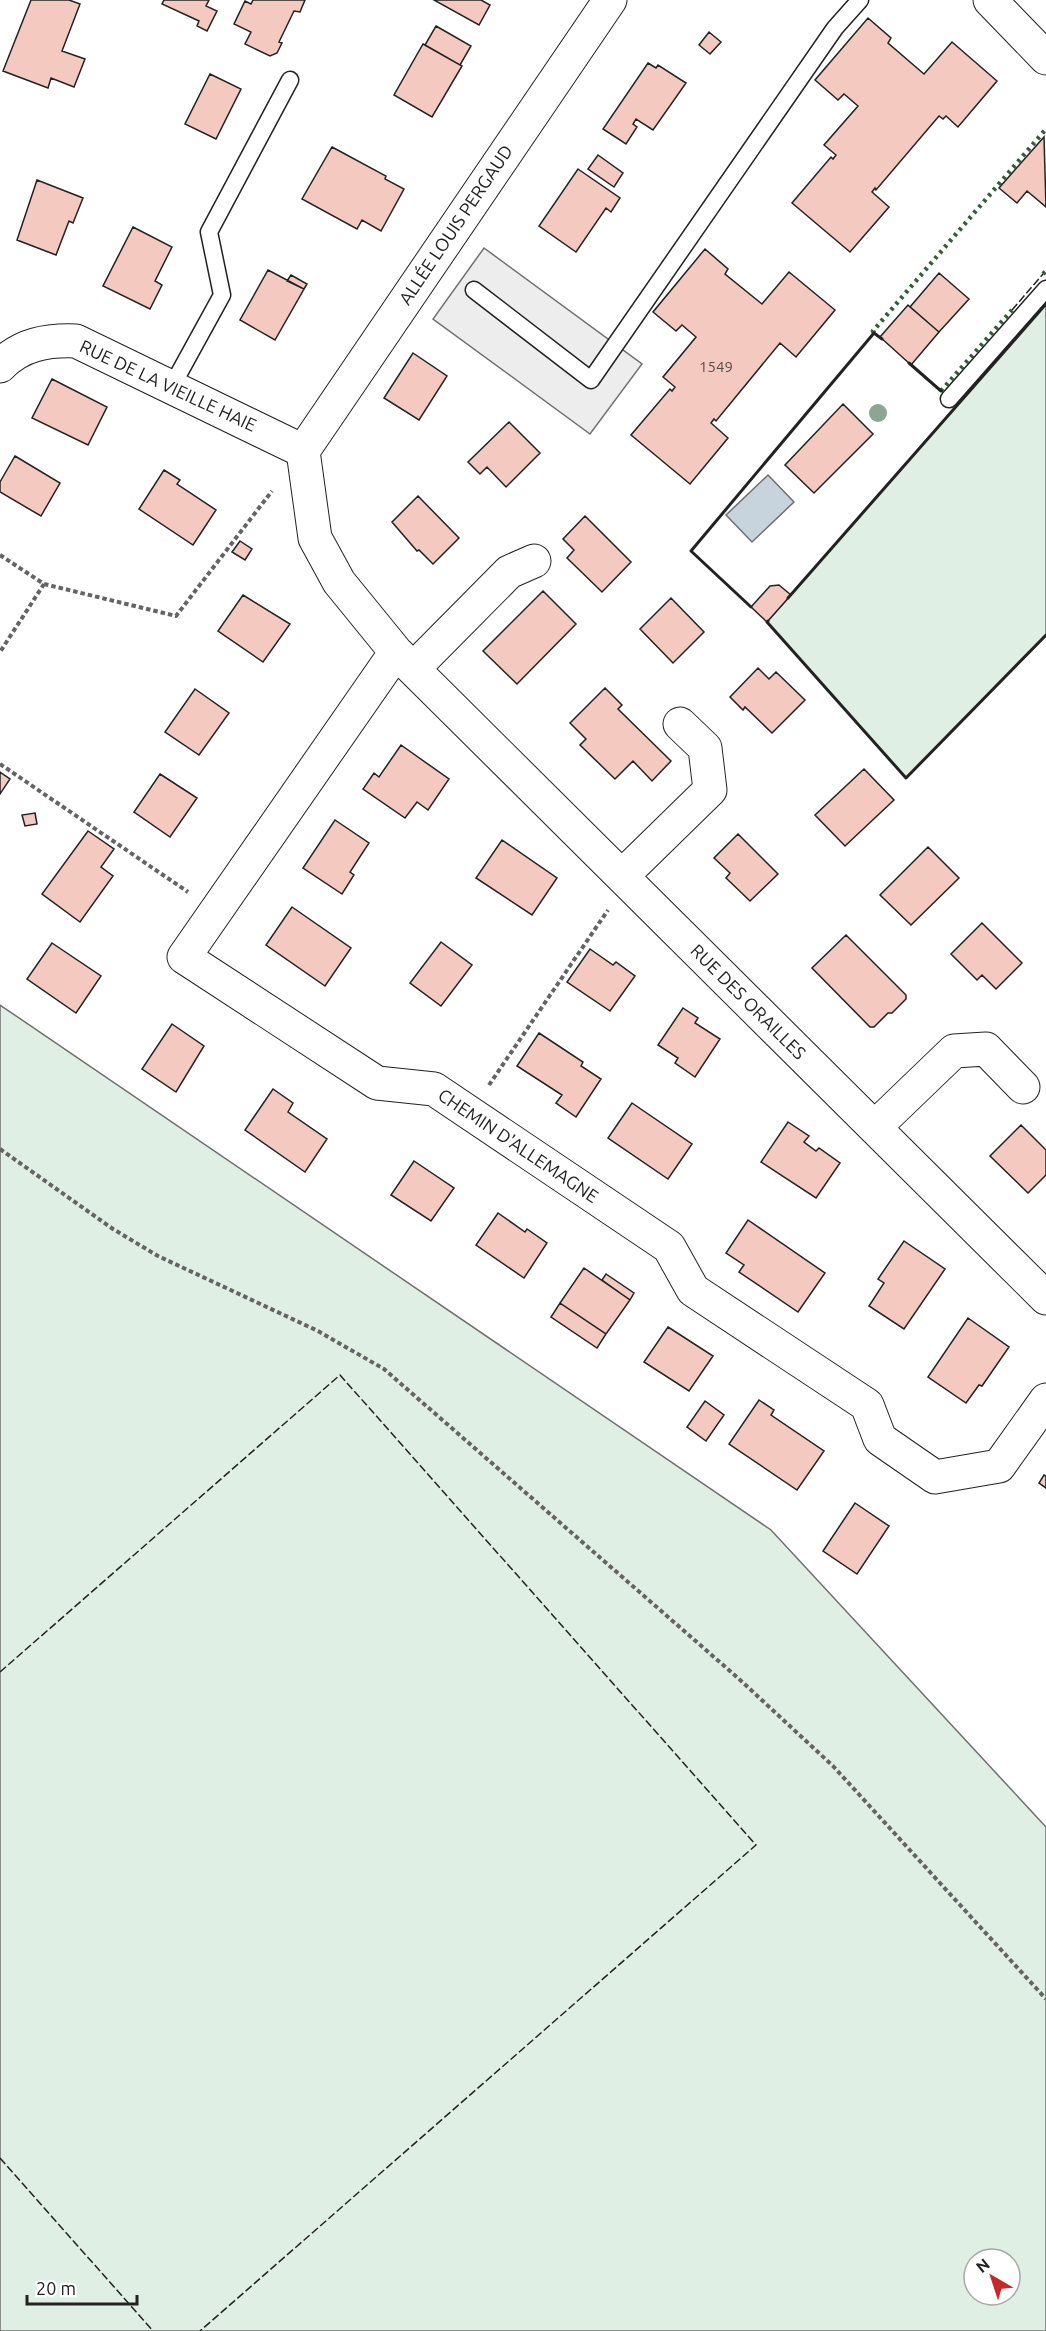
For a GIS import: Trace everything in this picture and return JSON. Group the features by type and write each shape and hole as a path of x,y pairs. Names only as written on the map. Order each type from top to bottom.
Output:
{"street":[{"name":"ALLÉE LOUIS PERGAUD","path":"303,451 610,0"},
{"path":"990,0 1046,58"},
{"name":"RUE DE LA VIEILLE HAIE","path":"0,366 27,347 53,340 76,341 303,451"},
{"name":"RUE DES ORAILLES","path":"303,451 315,538 339,582 405,660 1046,1298"},
{"path":"405,660 509,572 534,561"},
{"name":"CHEMIN D'ALLEMAGNE","path":"405,660 216,910 184,957 376,1083 434,1089 669,1247 693,1290 867,1405 880,1439 935,1477 999,1466 1046,1400"},
{"path":"625,879 710,790 705,748 680,724"},
{"path":"874,1128 954,1051 986,1049 1023,1087"}],"lane":[{"path":"474,290 591,380 835,28 860,0"},
{"path":"172,386 222,295 208,232 290,80"},
{"path":"949,399 1037,294"}],"path":[{"path":"0,555 45,584 176,616 303,451"},
{"path":"0,652 45,584"},
{"path":"0,764 216,910"},
{"path":"470,1113 625,879"},
{"path":"0,1149 113,1230 158,1256 318,1331 384,1370 738,1678 833,1766 1046,1999"}],"green space":[{"path":"1046,304 1046,635 906,778 767,622"},
{"path":"0,1005 771,1530 1046,1827 1046,2331 0,2331"}],"shaded area":[{"path":"484,248 642,364 590,434 433,319"},
{"path":"768,475 794,502 752,542 726,515"}],"building":[{"path":"31,0 69,0 80,4 62,51 85,59 74,87 51,78 48,88 3,71"},
{"path":"164,0 209,0 206,6 217,11 207,31 197,26 199,21 162,4"},
{"path":"253,0 305,0 300,12 294,11 279,42 282,43 277,53 270,56 245,44 251,32 234,24 245,1 251,4"},
{"path":"434,0 481,0 490,5 479,25"},
{"path":"868,18 891,38 888,43 924,74 952,42 997,81 958,127 946,116 943,119 939,116 876,190 875,188 872,192 889,207 850,252 792,203 831,157 833,159 836,155 824,145 858,106 844,94 838,100 815,80"},
{"path":"436,26 471,46 460,65 425,45"},
{"path":"709,32 721,42 710,54 699,45"},
{"path":"423,44 462,66 432,117 394,95"},
{"path":"648,63 656,68 658,65 686,83 653,130 636,119 633,124 637,127 626,144 603,129"},
{"path":"210,74 241,89 216,139 185,124"},
{"path":"1044,137 1046,207 1027,191 1017,203 999,188"},
{"path":"332,147 386,176 385,179 404,189 381,231 362,220 357,229 302,199"},
{"path":"598,155 623,173 614,187 588,169"},
{"path":"578,169 620,198 611,212 606,208 576,252 539,226"},
{"path":"37,180 83,198 73,223 69,221 56,255 17,240"},
{"path":"133,227 172,247 155,281 162,285 150,309 103,286"},
{"path":"705,249 728,269 725,274 762,304 789,272 835,310 796,357 780,343 716,421 714,419 711,423 728,438 690,484 631,435 670,389 672,391 675,387 663,377 696,337 682,325 676,331 653,312"},
{"path":"268,270 304,289 275,340 240,320"},
{"path":"939,273 969,299 939,332 910,307"},
{"path":"291,275 307,284 304,289 287,281"},
{"path":"908,305 939,332 911,365 880,337"},
{"path":"413,353 447,376 419,420 384,398"},
{"path":"52,379 107,407 88,445 32,418"},
{"path":"843,404 873,434 814,493 785,465"},
{"path":"509,422 540,453 506,487 487,467 480,474 468,462"},
{"path":"15,456 60,483 41,516 0,492 0,482"},
{"path":"164,470 180,480 177,484 216,510 193,545 139,509"},
{"path":"418,496 459,538 433,564 419,550 417,551 392,522"},
{"path":"585,516 631,562 602,592 567,558 574,550 563,539"},
{"path":"240,541 252,549 245,560 232,552"},
{"path":"779,585 791,595 767,622 751,607 770,586"},
{"path":"543,591 576,624 517,684 483,651"},
{"path":"243,595 290,624 263,662 218,631"},
{"path":"671,598 704,632 673,663 640,629"},
{"path":"758,668 769,679 776,672 805,700 772,733 745,707 743,710 730,697"},
{"path":"605,688 622,705 618,709 671,761 652,781 633,761 615,779 580,745 586,739 570,723"},
{"path":"195,689 229,713 199,755 165,732"},
{"path":"401,745 449,779 428,810 417,802 405,818 363,789 374,773 379,777"},
{"path":"864,769 894,800 845,846 815,815"},
{"path":"0,772 10,779 0,794"},
{"path":"160,774 197,798 170,837 134,812"},
{"path":"35,813 37,824 25,826 22,815"},
{"path":"335,820 369,843 350,872 354,875 342,894 303,868"},
{"path":"88,831 114,849 101,867 113,876 80,922 42,894"},
{"path":"738,834 778,874 750,901 726,878 730,873 714,858"},
{"path":"502,840 557,878 532,915 476,878"},
{"path":"928,847 959,878 911,925 880,895"},
{"path":"292,907 351,948 325,986 266,945"},
{"path":"982,923 1022,963 996,989 982,975 977,980 951,954"},
{"path":"846,935 906,995 906,999 892,1013 888,1013 874,1027 870,1027 812,968"},
{"path":"441,942 472,965 441,1006 410,983"},
{"path":"52,943 101,976 76,1013 27,979"},
{"path":"590,949 613,965 616,962 635,976 610,1011 567,982"},
{"path":"683,1008 698,1018 695,1023 720,1039 695,1077 675,1063 678,1058 658,1045"},
{"path":"172,1024 204,1046 176,1092 142,1069"},
{"path":"539,1033 583,1062 581,1066 601,1079 576,1117 556,1103 562,1095 517,1066"},
{"path":"273,1089 293,1103 288,1112 327,1139 305,1172 245,1130"},
{"path":"632,1103 692,1144 668,1179 608,1138"},
{"path":"788,1122 809,1136 804,1142 816,1151 819,1148 840,1163 816,1198 761,1162"},
{"path":"1021,1125 1046,1150 1046,1175 1028,1193 990,1156"},
{"path":"414,1161 454,1188 431,1221 391,1195"},
{"path":"498,1213 525,1232 527,1229 547,1243 524,1278 476,1245"},
{"path":"748,1220 825,1273 798,1312 739,1272 744,1265 726,1253"},
{"path":"904,1241 945,1269 904,1329 869,1306 884,1283 878,1279"},
{"path":"584,1268 630,1300 606,1334 560,1303"},
{"path":"606,1274 634,1293 630,1300 602,1280"},
{"path":"560,1303 606,1334 597,1348 551,1317"},
{"path":"968,1318 1009,1347 982,1386 979,1385 966,1403 928,1377"},
{"path":"668,1327 713,1356 689,1391 644,1362"},
{"path":"759,1400 774,1410 771,1415 824,1451 797,1490 729,1444"},
{"path":"705,1401 724,1415 706,1441 687,1427"},
{"path":"1044,1475 1046,1476 1046,1488 1039,1483"},
{"path":"855,1503 889,1526 857,1574 823,1551"}],"hedge":[{"path":"874,333 873,331 1046,129"},
{"path":"1043,274 1046,271"},
{"path":"941,391 1012,310"}],"fence":[{"path":"1012,310 1043,274"},
{"path":"0,1672 340,1375 756,1845 200,2331"},
{"path":"0,2158 153,2331"}],"wall":[{"path":"788,598 1046,304"},
{"path":"751,607 691,551 874,333 882,339"},
{"path":"909,363 941,391"},
{"path":"768,621 906,778 1046,635"}]}
